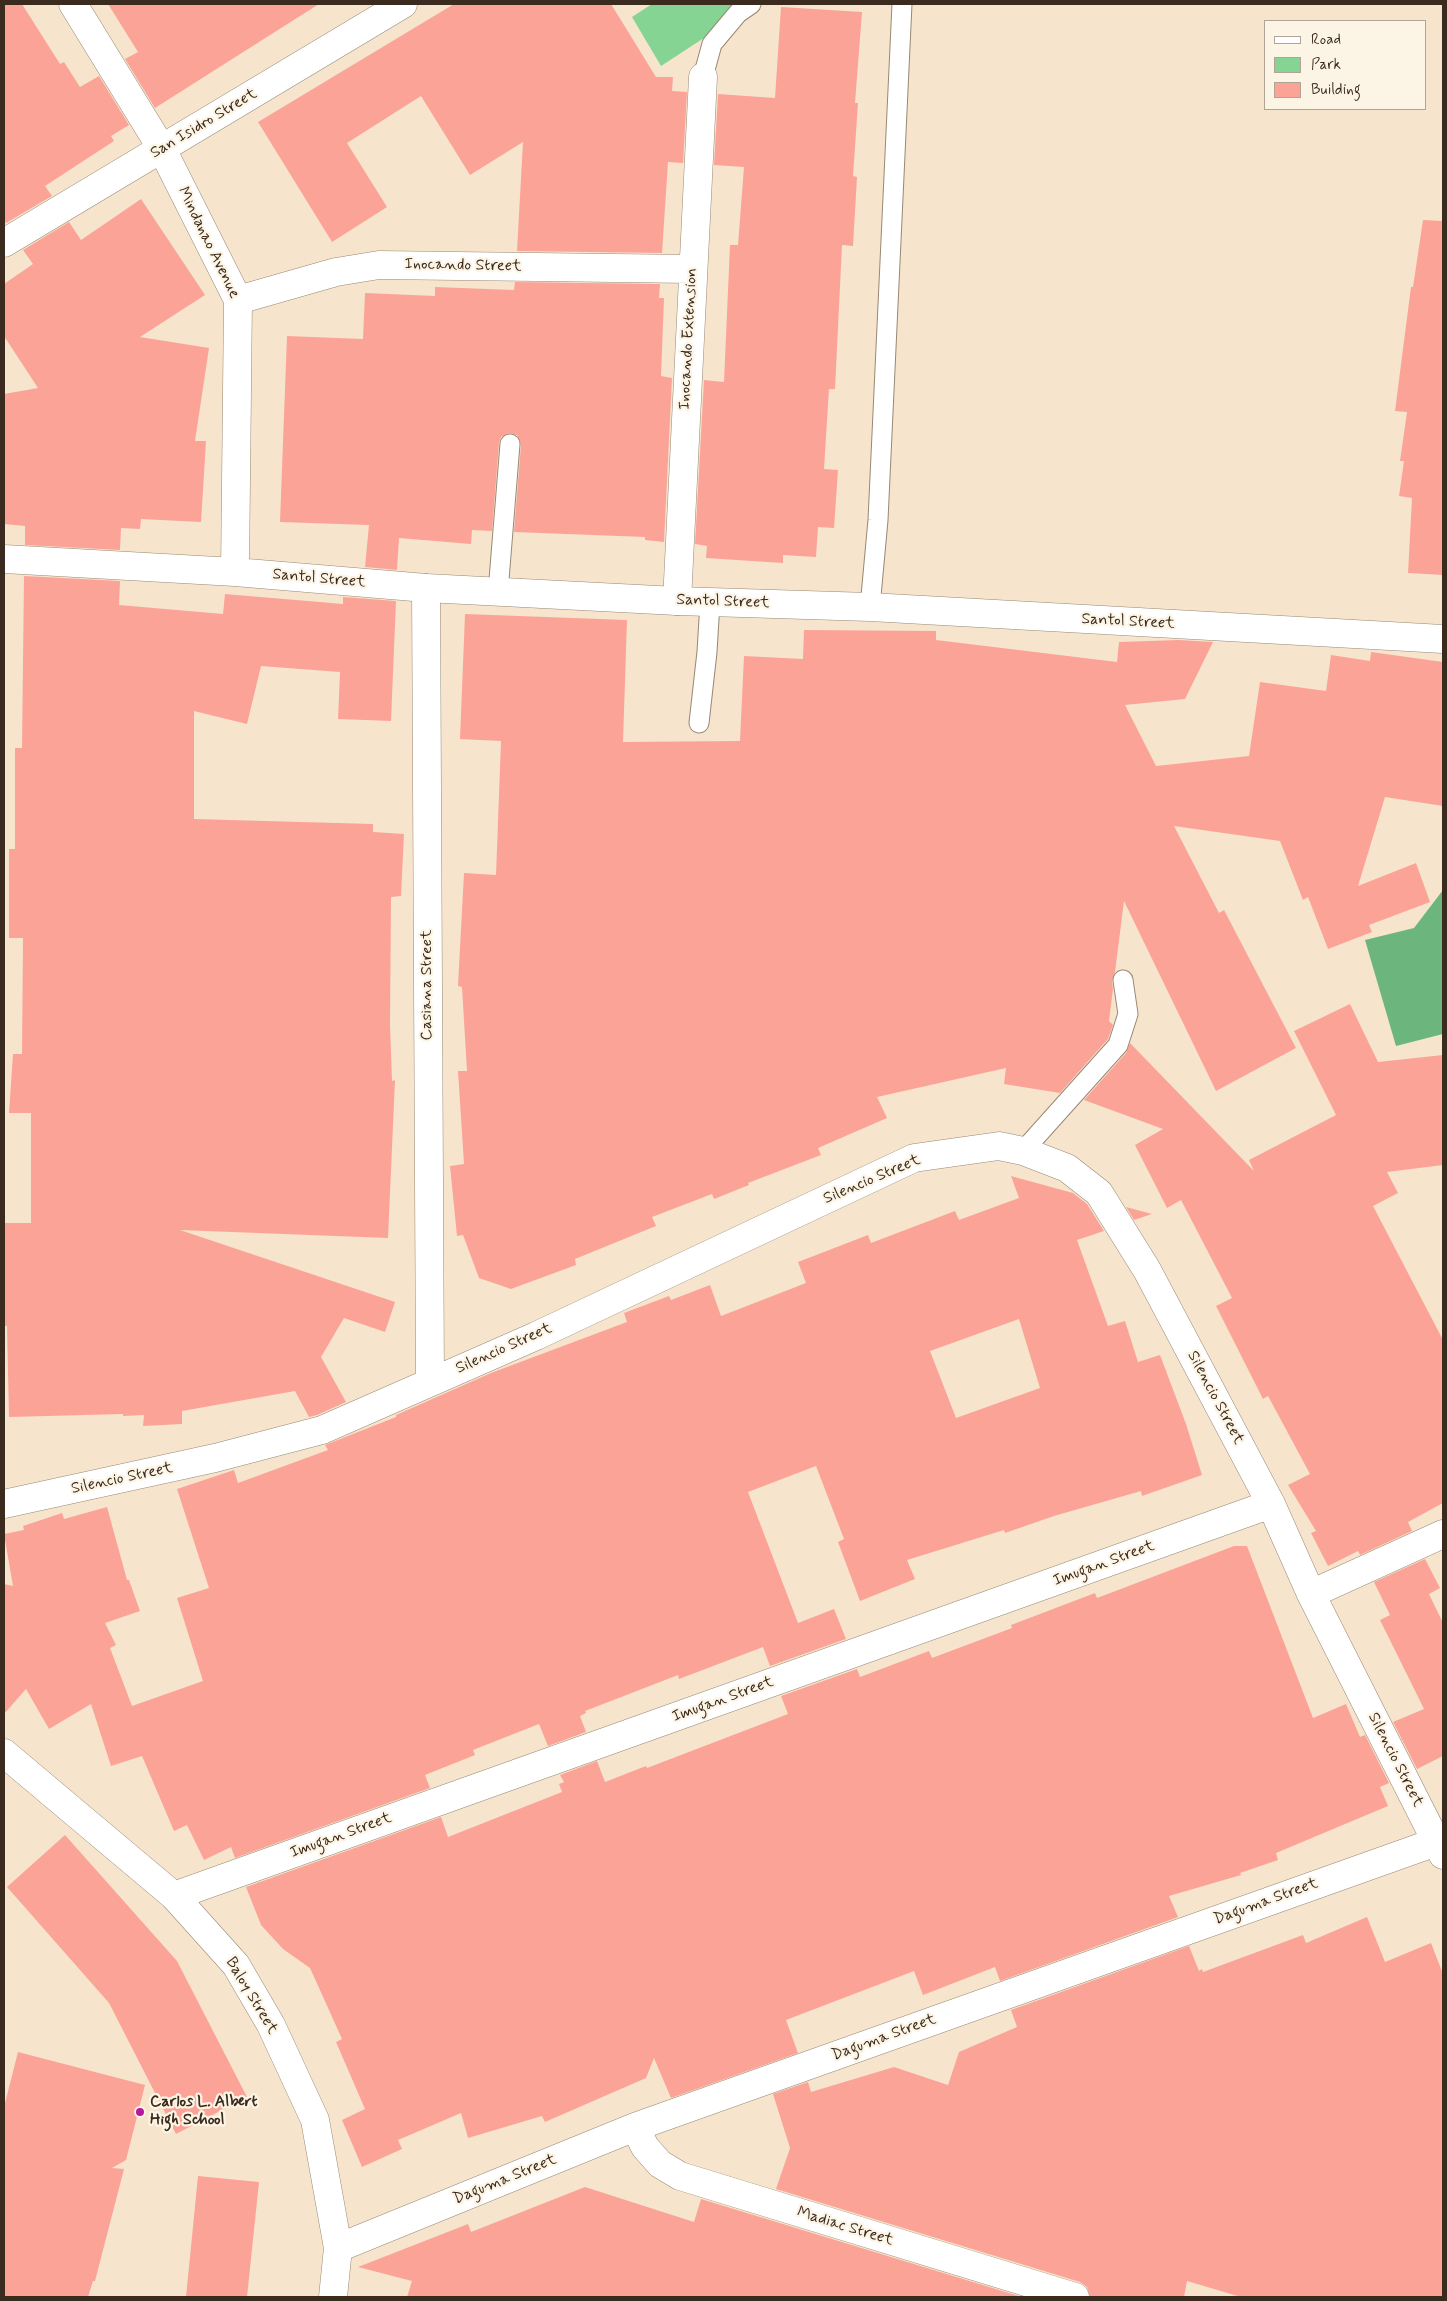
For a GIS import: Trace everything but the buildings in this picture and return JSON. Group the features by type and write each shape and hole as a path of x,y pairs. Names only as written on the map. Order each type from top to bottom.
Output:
{"street":[{"name":"Mindanao Avenue","path":"73,4 162,149 238,300 234,572"},
{"name":"San Isidro Street","path":"4,243 403,4"},
{"name":"Inocando Extension","path":"677,601 703,77"},
{"name":"Inocando Street","path":"238,300 336,272 379,265 693,269"},
{"name":"Santol Street","path":"4,559 234,572 426,588 677,601 870,607 1443,639"},
{"name":"Casiana Street","path":"426,588 430,1382"},
{"name":"Silencio Street","path":"4,1504 215,1458 322,1430 545,1331 914,1158 999,1146 1023,1151 1067,1168 1099,1193 1148,1270 1271,1504 1311,1594 1440,1848"},
{"name":"Imugan Street","path":"174,1896 1271,1504"},
{"path":"1311,1594 1443,1534"},
{"name":"Baloy Street","path":"4,1753 174,1896 236,1965 271,2025 314,2120 338,2248 333,2297"},
{"name":"Daguma Street","path":"338,2248 635,2127 1440,1848"},
{"name":"Madiac Street","path":"635,2127 645,2146 660,2164 680,2176 1075,2297"}],"lane":[{"path":"703,77 712,44 738,13 751,4"},
{"path":"870,607 878,520 902,4"},
{"path":"498,592 510,444"},
{"path":"699,723 707,652 710,602"},
{"path":"1023,1151 1118,1045 1128,1014 1123,980"}],"green space":[{"path":"652,4 756,4 661,66 632,17"},
{"path":"1443,890 1443,1034 1396,1046 1365,940 1414,928"}],"place":[{"name":"Carlos L. Albert High School","path":"140,2112"}]}
